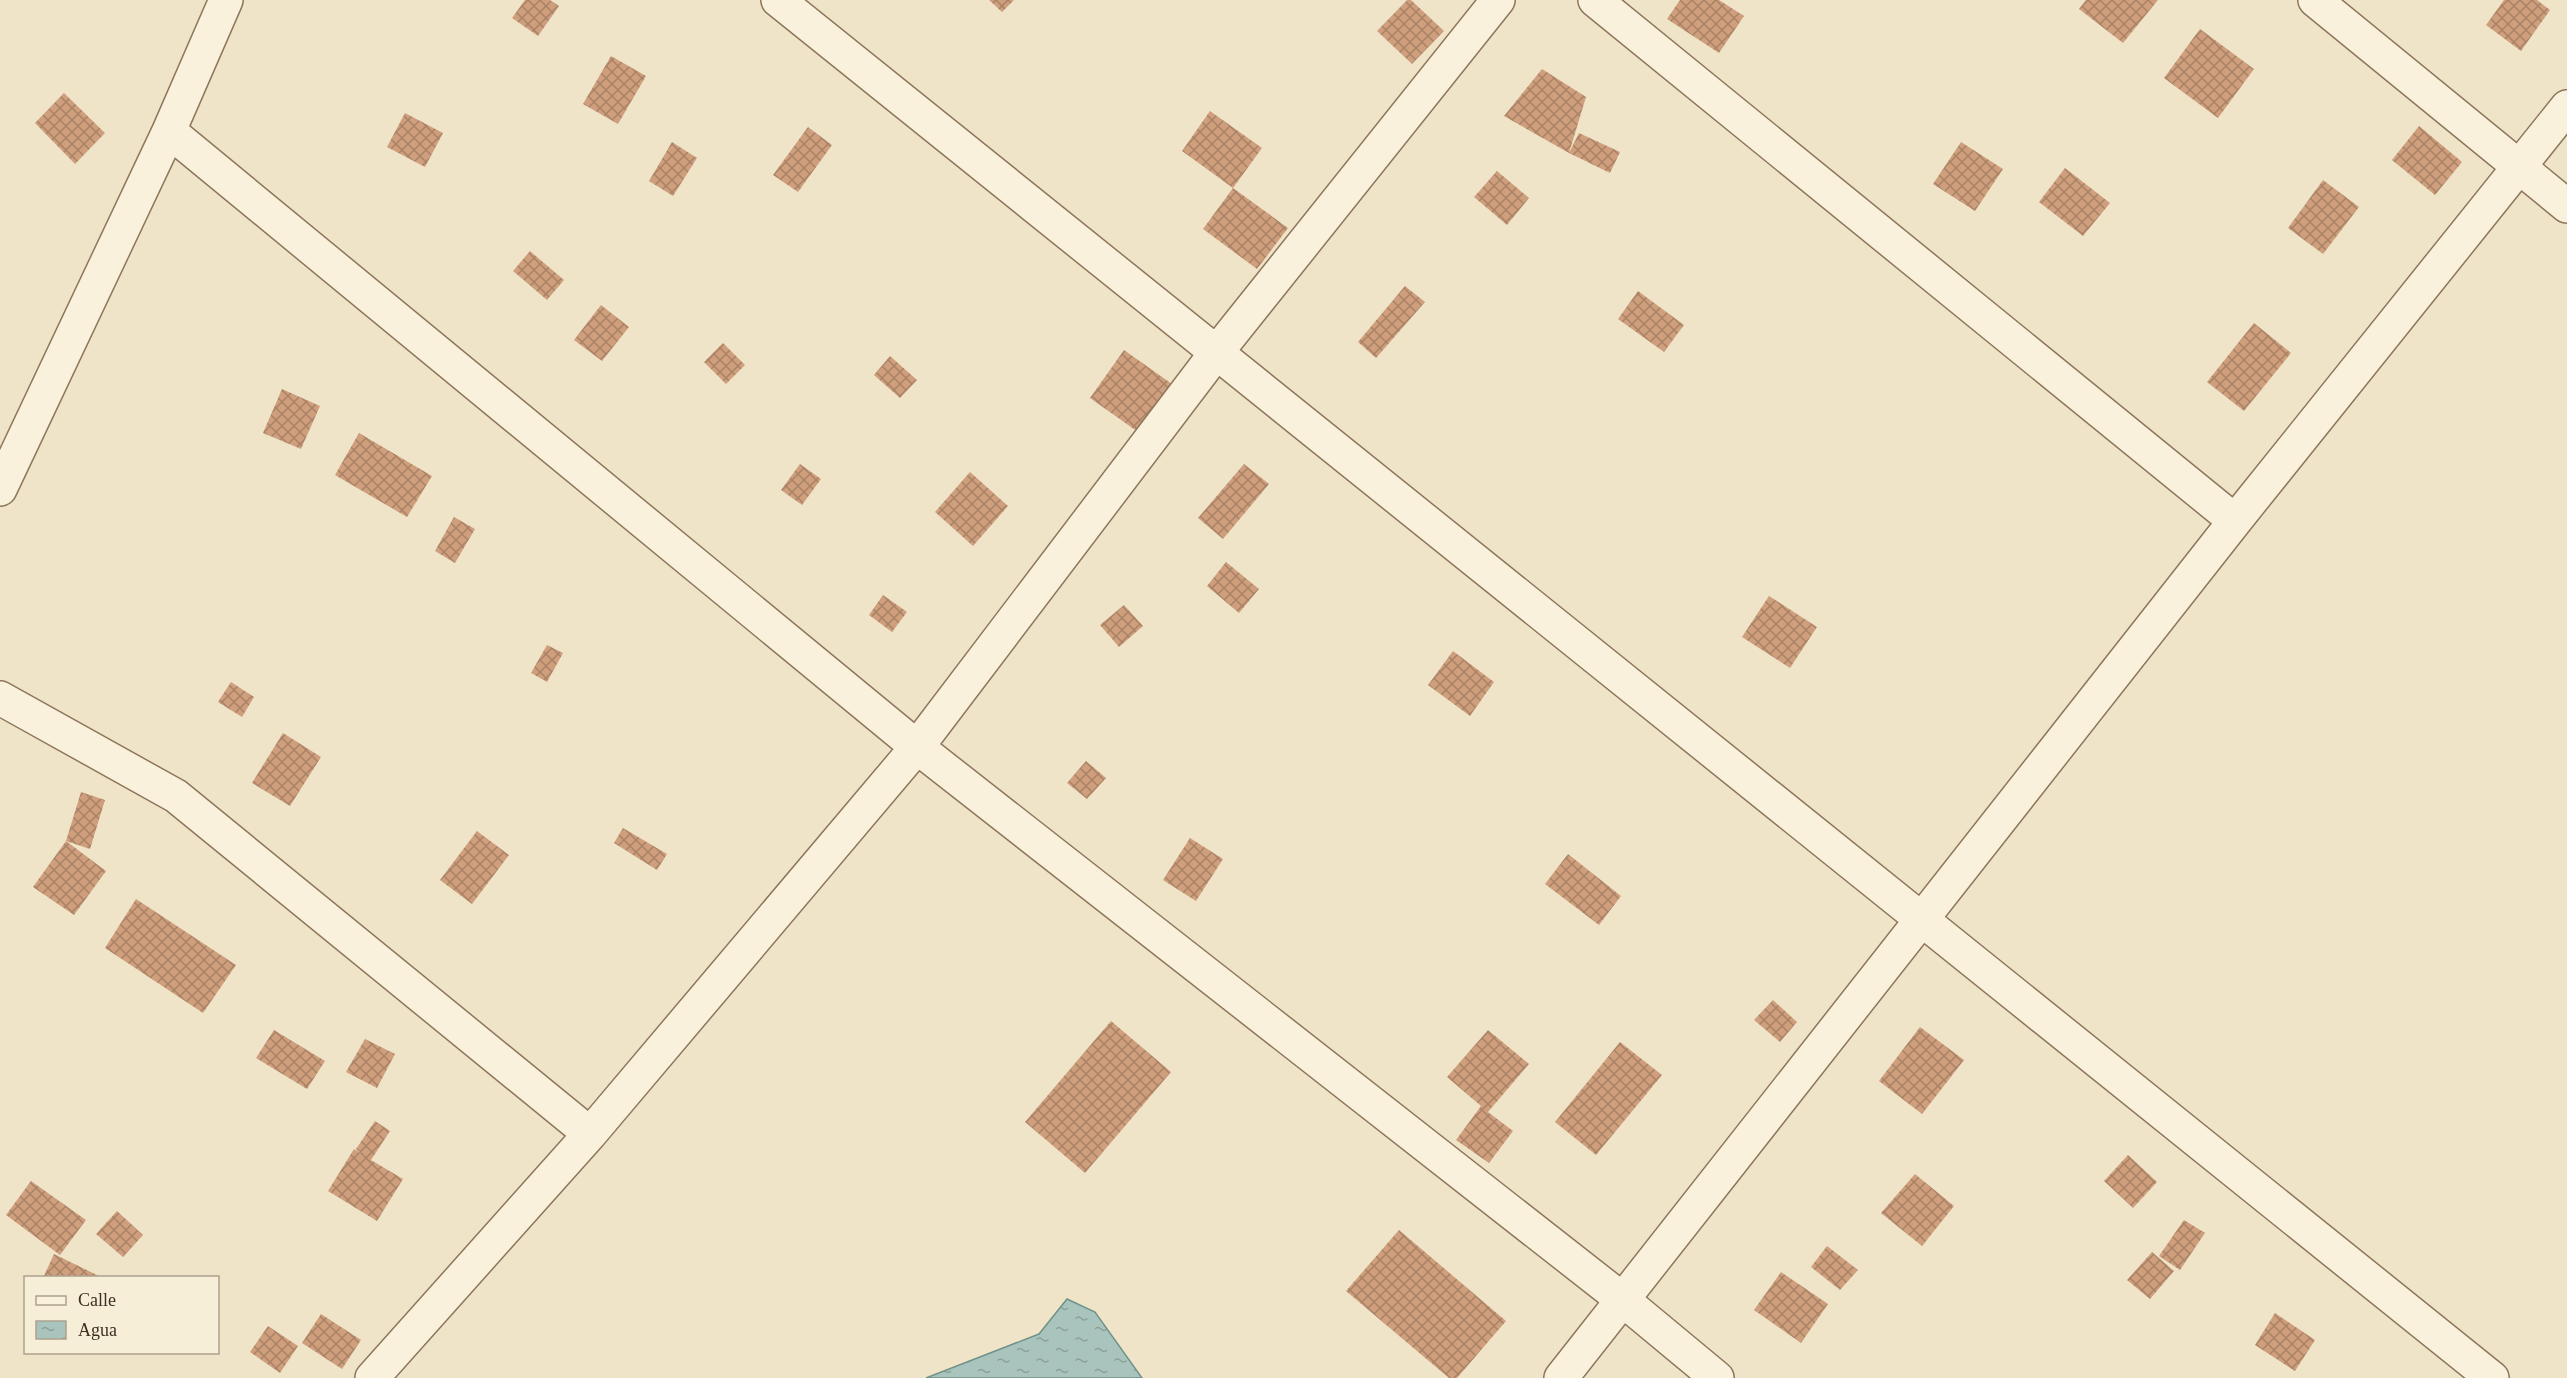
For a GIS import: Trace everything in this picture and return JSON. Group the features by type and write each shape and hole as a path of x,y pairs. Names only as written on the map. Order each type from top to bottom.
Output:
{"street":[{"path":"0,489 169,131 226,0"},
{"path":"778,0 2492,1378"},
{"path":"372,1378 590,1134 917,747 1216,353 1498,0"},
{"path":"1595,0 2235,521"},
{"path":"2315,0 2567,206"},
{"path":"1561,1378 2235,521 2567,107"},
{"path":"169,131 917,747 1623,1300 1717,1378"},
{"path":"0,698 176,796 590,1134"}],"water":[{"path":"1067,1299 1095,1312 1142,1378 926,1378 1039,1334"}],"building":[{"path":"525,0 550,0 559,6 538,36 512,18"},
{"path":"989,0 1014,0 1002,12"},
{"path":"1407,0 1411,0 1444,31 1412,64 1377,31"},
{"path":"1680,0 1719,0 1744,16 1719,53 1667,19"},
{"path":"2086,0 2158,0 2123,43 2079,9"},
{"path":"2504,0 2537,0 2550,10 2521,51 2486,25"},
{"path":"2200,29 2254,69 2218,118 2164,78"},
{"path":"611,56 646,76 618,124 583,104"},
{"path":"1542,69 1586,97 1569,153 1504,116"},
{"path":"64,93 105,133 75,164 35,123"},
{"path":"1210,111 1262,148 1233,188 1182,151"},
{"path":"405,113 443,133 425,167 387,147"},
{"path":"2419,126 2462,162 2435,195 2392,160"},
{"path":"808,127 832,145 798,192 773,175"},
{"path":"1579,133 1620,152 1610,173 1569,153"},
{"path":"672,142 697,158 673,196 649,181"},
{"path":"1961,142 2003,169 1975,211 1933,184"},
{"path":"2065,168 2110,203 2083,236 2039,202"},
{"path":"1497,171 1529,198 1507,225 1474,197"},
{"path":"2323,180 2359,207 2323,254 2288,228"},
{"path":"1233,188 1288,228 1257,269 1203,229"},
{"path":"530,251 564,280 547,300 513,271"},
{"path":"1405,286 1425,302 1376,358 1358,342"},
{"path":"1638,291 1684,325 1664,352 1618,319"},
{"path":"601,305 629,327 602,361 574,340"},
{"path":"2254,323 2291,353 2244,411 2207,382"},
{"path":"723,343 745,365 726,384 704,362"},
{"path":"1124,350 1172,384 1138,432 1090,398"},
{"path":"890,356 917,380 900,398 874,375"},
{"path":"282,389 320,406 301,449 263,433"},
{"path":"359,433 432,476 407,517 335,475"},
{"path":"800,464 821,479 802,505 781,490"},
{"path":"1244,464 1269,484 1223,539 1198,518"},
{"path":"970,472 1008,506 973,546 935,512"},
{"path":"454,517 475,529 455,563 435,551"},
{"path":"1226,562 1259,589 1239,613 1207,586"},
{"path":"883,595 907,612 892,632 869,615"},
{"path":"1769,596 1817,627 1790,668 1742,637"},
{"path":"1124,605 1143,626 1119,647 1100,625"},
{"path":"547,645 563,653 547,682 531,673"},
{"path":"1453,651 1494,682 1470,716 1428,685"},
{"path":"231,682 254,697 242,717 218,702"},
{"path":"283,733 321,757 290,806 252,783"},
{"path":"1086,761 1106,778 1087,799 1067,783"},
{"path":"81,792 105,800 90,849 66,841"},
{"path":"623,828 667,854 657,870 614,843"},
{"path":"477,831 509,855 472,904 440,880"},
{"path":"1190,838 1223,859 1196,901 1163,880"},
{"path":"66,841 106,871 74,915 33,887"},
{"path":"1568,854 1621,896 1599,925 1545,884"},
{"path":"136,899 236,965 203,1013 105,948"},
{"path":"1773,1000 1797,1022 1780,1042 1754,1020"},
{"path":"1111,1021 1171,1072 1085,1173 1025,1122"},
{"path":"1920,1027 1964,1060 1922,1114 1879,1081"},
{"path":"274,1030 325,1061 307,1089 256,1058"},
{"path":"1488,1030 1529,1064 1488,1112 1513,1131 1489,1163 1456,1140 1481,1106 1447,1077"},
{"path":"365,1039 395,1054 377,1088 346,1072"},
{"path":"1620,1042 1662,1075 1596,1155 1555,1122"},
{"path":"375,1121 390,1131 371,1160 403,1179 377,1221 328,1191 354,1149 361,1153 356,1149"},
{"path":"2128,1155 2157,1182 2133,1208 2104,1181"},
{"path":"1915,1174 1954,1206 1922,1246 1881,1213"},
{"path":"31,1181 86,1220 60,1255 6,1215"},
{"path":"117,1211 143,1235 123,1257 96,1234"},
{"path":"2184,1220 2205,1233 2180,1270 2159,1256"},
{"path":"1399,1230 1506,1321 1457,1378 1449,1378 1346,1291"},
{"path":"1827,1246 1858,1270 1840,1290 1811,1267"},
{"path":"2152,1252 2174,1271 2150,1299 2127,1280"},
{"path":"54,1254 99,1276 44,1276"},
{"path":"1781,1272 1828,1304 1801,1343 1754,1310"},
{"path":"2275,1313 2315,1340 2295,1371 2255,1345"},
{"path":"321,1314 361,1340 342,1369 302,1343"},
{"path":"268,1326 298,1346 280,1373 250,1352"}]}
